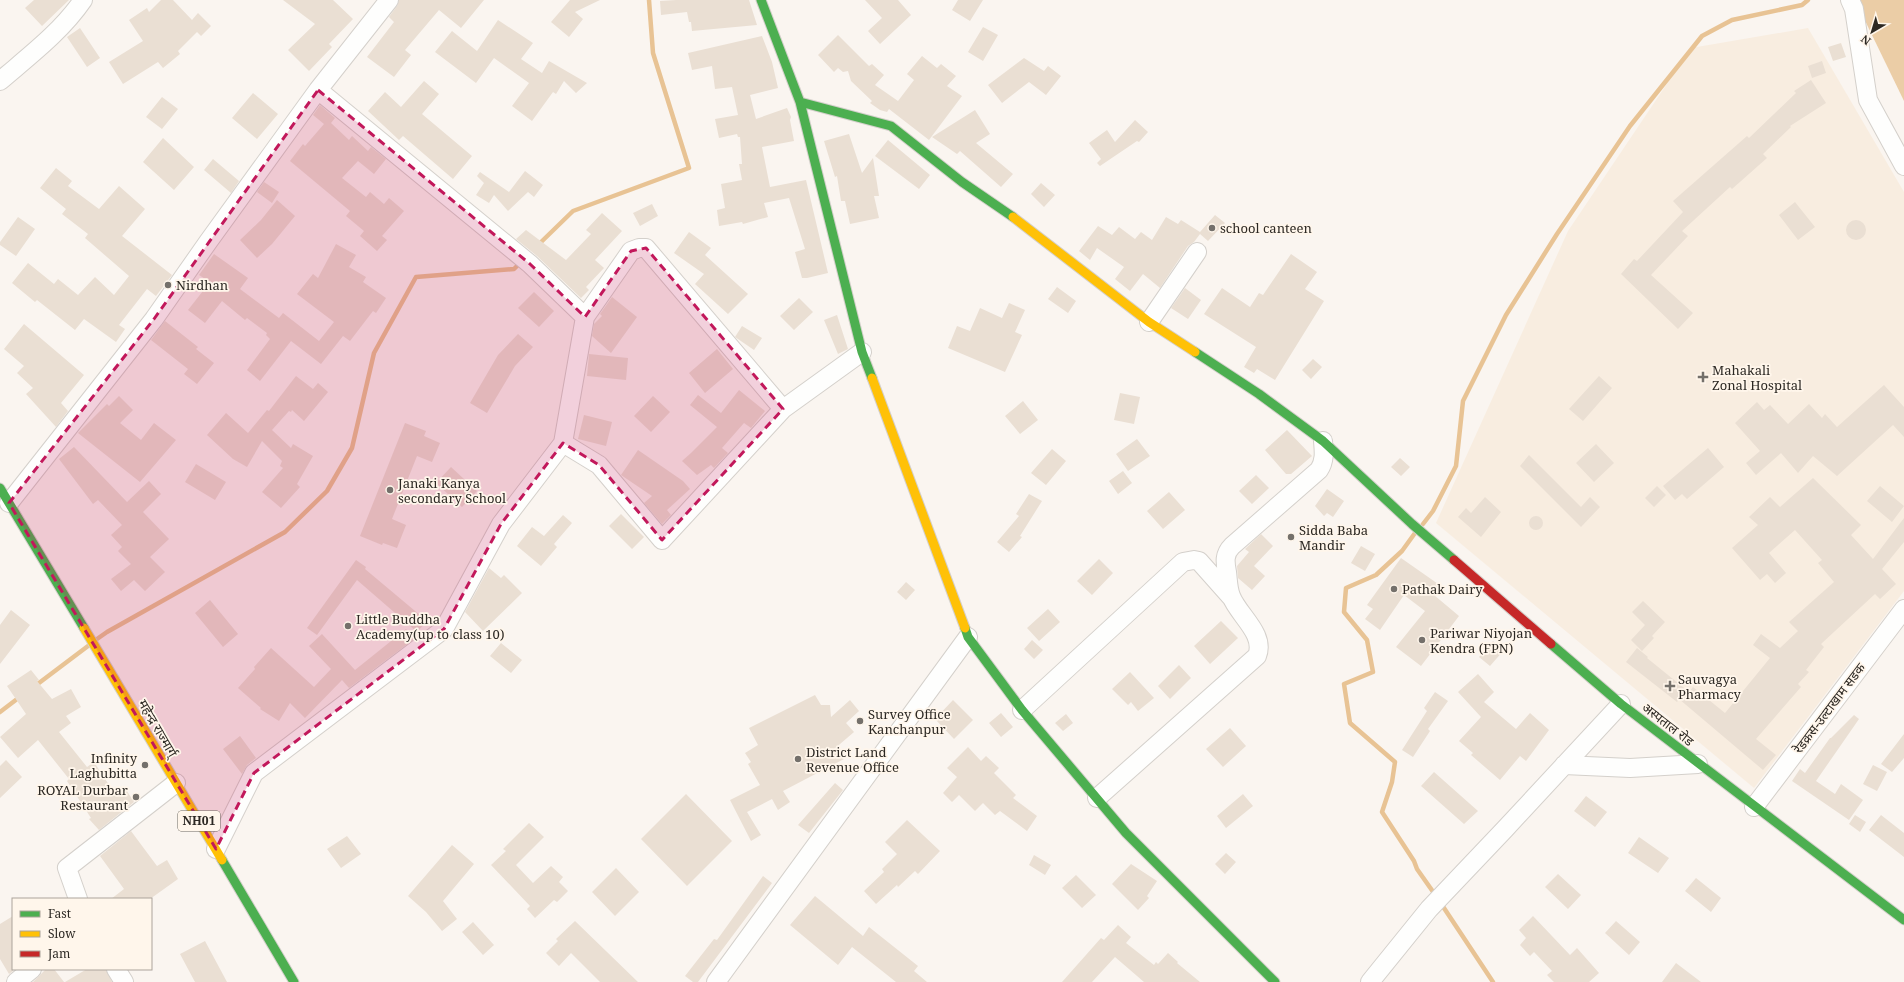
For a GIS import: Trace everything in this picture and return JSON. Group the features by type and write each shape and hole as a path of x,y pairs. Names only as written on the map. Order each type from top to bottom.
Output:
{"main road":[{"path":"761,0 800,102 862,352 968,637 1022,710 1126,833 1275,982"},
{"name":"अस्पताल रोड","path":"800,102 891,126 962,182 1030,229 1149,322 1259,394 1323,441 1412,524 1621,704 1754,808 1904,920"},
{"name":"महेन्द्र राज्मार्ग्","path":"0,488 104,660 294,982"}],"street":[{"path":"0,81 52,36 76,10 83,0"},
{"path":"9,504 154,319 318,90 389,0"},
{"path":"1850,0 1854,9 1868,100 1904,166"},
{"path":"318,90 524,259 586,317"},
{"path":"216,849 254,773 444,629 501,524 563,443 586,317 631,251 639,248 646,248 783,409"},
{"path":"1149,322 1197,252"},
{"path":"563,443 599,464 662,540 783,409 862,352"},
{"path":"1231,597 1225,561 1228,550 1318,470 1322,464 1324,455 1323,441"},
{"path":"1022,710 1183,562 1194,560 1199,561 1231,597 1257,638 1259,647 1257,656 1097,798"},
{"name":"रेडक्रस-उल्टाखाम सडक","path":"1754,808 1904,609"},
{"path":"716,982 968,637"},
{"path":"1370,982 1429,909 1621,704"},
{"path":"1564,765 1630,768 1698,764"},
{"path":"78,898 67,868 176,783"},
{"path":"16,982 31,970"},
{"path":"117,970 124,982"}],"highlighted area":[{"path":"318,90 530,264 585,317 631,251 646,248 783,409 662,540 599,465 563,443 501,524 444,629 254,773 216,849 9,503 154,319"}],"shaded area":[{"path":"1855,0 1904,0 1904,101"},
{"name":"Mahakali Zonal Hospital","path":"1808,28 1904,192 1904,591 1754,788 1436,523 1568,231 1691,48"}],"building":[{"path":"34,0 69,0 42,26 25,8"},
{"path":"161,0 173,0 192,20 198,13 211,26 201,36 197,32 178,51 180,54 163,68 158,62 123,84 109,62 143,41 129,20 147,8 149,12"},
{"path":"283,0 333,0 353,19 329,44 332,47 309,71 288,50 315,24"},
{"path":"399,0 484,0 461,28 439,10 405,50 411,55 394,77 367,57 394,22 389,17 397,6"},
{"path":"570,0 600,0 575,12 583,19 569,37 551,22"},
{"path":"749,0 757,25 692,31 691,22 689,22 687,12 661,15 660,1"},
{"path":"865,0 898,0 911,15 880,44 868,31 882,18"},
{"path":"958,0 983,0 970,21 952,10"},
{"path":"498,20 533,43 521,59 542,73 549,61 587,83 576,93 564,81 556,94 553,92 532,121 512,106 529,83 494,58 476,83 435,52 452,31 477,51"},
{"path":"983,27 998,35 983,61 968,52"},
{"path":"80,28 100,58 87,67 67,37"},
{"path":"838,35 869,66 872,64 884,75 875,85 898,101 914,80 907,74 922,56 937,68 941,64 956,76 947,86 962,96 929,140 889,109 887,112 880,110 870,103 872,101 851,81 848,71 843,72 838,68 834,72 818,55"},
{"path":"762,36 772,62 778,88 750,95 756,119 787,108 791,117 790,120 794,141 762,147 770,187 806,180 828,273 807,278 802,278 795,252 805,249 789,198 764,203 768,217 743,224 742,222 719,226 717,210 725,208 721,184 742,180 739,164 742,164 740,137 738,137 737,134 719,138 715,119 738,115 732,87 715,89 712,66 692,70 688,53"},
{"path":"1841,43 1846,57 1833,61 1828,47"},
{"path":"1024,58 1044,71 1048,66 1061,76 1046,95 1029,82 1002,103 988,85"},
{"path":"1822,61 1826,73 1812,78 1808,66"},
{"path":"1811,80 1826,103 1790,126 1791,127 1763,154 1767,158 1732,189 1730,187 1682,231 1688,236 1651,275 1693,313 1678,329 1621,274 1634,259 1637,261 1683,212 1673,201 1747,136 1749,138 1796,93 1794,91"},
{"path":"424,81 439,94 422,114 472,156 453,179 403,136 399,140 368,111 385,92 401,107"},
{"path":"253,93 278,114 257,139 232,118"},
{"path":"162,97 178,109 162,129 146,117"},
{"path":"320,105 335,118 331,123 349,140 352,136 368,151 371,147 386,159 374,174 358,161 342,178 366,197 370,192 384,204 389,198 404,211 382,236 387,240 377,251 360,236 364,231 346,216 350,211 290,161 303,144 305,146 324,124 313,115"},
{"path":"975,110 990,134 976,143 1013,174 1001,187 960,151 957,154 932,137"},
{"path":"1135,120 1148,132 1139,142 1137,141 1100,166 1097,163 1101,159 1089,143 1107,130 1115,142"},
{"path":"849,134 862,173 873,158 879,196 874,196 879,218 850,224 845,201 841,201 837,176 835,177 824,141"},
{"path":"163,138 194,167 174,190 143,162"},
{"path":"888,140 930,175 919,189 875,156"},
{"path":"213,159 239,181 231,193 204,170"},
{"path":"56,168 72,181 68,186 99,209 119,186 145,209 122,236 172,275 156,296 147,289 119,325 125,329 116,342 84,319 75,330 37,300 35,302 12,283 28,263 54,284 58,279 78,295 95,277 114,295 129,276 85,238 88,234 62,214 66,209 40,188"},
{"path":"525,171 543,185 534,197 528,192 508,211 494,195 489,203 476,195 484,183 477,176 480,172 509,192"},
{"path":"264,182 279,192 272,203 257,192"},
{"path":"1041,183 1055,195 1044,207 1031,194"},
{"path":"277,200 295,216 272,244 257,258 240,240 261,220"},
{"path":"1795,202 1815,227 1798,240 1779,215"},
{"path":"652,204 658,216 640,226 633,213"},
{"path":"602,213 622,231 595,260 604,268 586,287 589,290 581,298 537,256 516,239 526,230 566,260 591,234 586,230"},
{"path":"1215,215 1225,223 1208,241 1200,234 1194,242 1188,246 1160,288 1143,274 1130,291 1115,279 1124,267 1097,248 1090,260 1079,251 1098,226 1112,235 1119,227 1135,239 1141,232 1152,240 1166,217 1178,224 1181,220 1200,232"},
{"path":"18,217 35,229 16,256 0,245 0,242"},
{"path":"1856,220 1863,223 1866,230 1863,237 1856,240 1849,237 1846,230 1849,223"},
{"path":"689,232 711,248 705,255 748,294 728,314 695,284 704,274 674,253"},
{"path":"336,244 356,255 349,267 366,277 363,282 386,298 376,313 373,311 350,341 343,336 321,364 291,341 260,381 247,370 270,339 266,335 267,333 247,318 245,320 222,301 205,323 188,310 210,282 199,275 214,254 248,278 240,289 279,318 283,313 319,341 334,322 297,294 313,274 318,278"},
{"path":"1291,254 1317,272 1305,289 1324,301 1275,380 1257,369 1254,373 1244,367 1256,347 1204,314 1222,288 1250,307 1259,293 1263,295"},
{"path":"1057,287 1076,301 1068,313 1048,299"},
{"path":"1185,288 1201,300 1188,319 1171,308"},
{"path":"534,292 554,311 539,327 518,308"},
{"path":"612,297 637,317 611,353 592,336 594,324 602,316 600,314"},
{"path":"799,298 813,312 794,330 780,316"},
{"path":"1009,303 1025,310 1015,332 1022,335 1005,372 948,348 957,326 970,331 980,308 1002,318"},
{"path":"837,315 848,349 838,354 824,320"},
{"path":"165,321 198,347 196,349 214,363 197,384 184,374 188,369 151,340"},
{"path":"24,324 84,375 61,403 68,411 56,427 26,394 33,388 17,373 24,366 4,349"},
{"path":"742,326 762,338 754,350 735,337"},
{"path":"518,334 533,347 515,366 487,413 470,403 498,355"},
{"path":"717,349 733,369 705,393 689,373"},
{"path":"589,354 628,358 626,380 587,376"},
{"path":"1313,359 1322,367 1311,379 1302,370"},
{"path":"296,376 313,389 318,383 328,392 304,421 292,410 291,412 289,411 272,430 291,448 293,444 313,456 297,484 300,487 281,508 262,492 283,468 280,466 282,461 262,441 247,467 233,459 207,435 226,413 248,433 267,410 269,411"},
{"path":"1599,376 1612,388 1583,421 1569,409"},
{"path":"1884,385 1904,407 1904,437 1893,425 1837,476 1813,456 1798,473 1781,453 1756,475 1746,463 1760,451 1735,423 1757,402 1764,410 1770,405 1788,424 1809,404 1822,418 1825,414 1837,427"},
{"path":"739,390 765,411 751,428 744,423 722,448 728,453 714,468 711,465 697,475 682,461 717,427 690,405 698,395 721,413"},
{"path":"1120,393 1140,397 1134,424 1114,420"},
{"path":"119,396 133,410 120,423 141,440 154,423 176,440 140,482 78,433 107,404 109,406"},
{"path":"653,396 670,412 651,432 634,416"},
{"path":"1023,401 1038,420 1020,434 1005,416"},
{"path":"584,415 612,422 606,446 578,439"},
{"name":"Janaki Kanya secondary School","path":"405,423 426,431 424,436 440,443 432,462 417,456 392,519 406,525 397,548 383,543 382,545 360,536"},
{"path":"1287,430 1312,456 1291,474 1286,474 1265,450"},
{"path":"1137,439 1150,456 1128,471 1116,454"},
{"path":"1596,444 1614,463 1594,482 1576,463"},
{"path":"74,447 127,502 149,481 161,494 143,512 169,539 150,557 165,572 145,591 134,580 121,591 111,579 131,564 118,551 122,547 111,535 122,525 98,500 93,504 59,459"},
{"path":"1708,448 1724,467 1687,499 1682,494 1675,500 1663,486"},
{"path":"1052,449 1066,461 1046,485 1031,473"},
{"path":"638,450 683,481 690,489 667,510 671,515 662,524 644,503 652,496 621,475"},
{"path":"1529,455 1581,507 1590,497 1600,507 1581,527 1520,466"},
{"path":"1400,458 1410,467 1401,476 1391,467"},
{"path":"196,464 226,482 215,500 185,482"},
{"path":"451,467 477,491 462,507 436,483"},
{"path":"1123,471 1132,483 1118,494 1109,481"},
{"path":"1256,475 1269,488 1252,504 1239,491"},
{"path":"1813,478 1861,525 1851,535 1873,559 1904,518 1904,542 1882,569 1896,584 1880,599 1875,594 1821,644 1824,647 1806,670 1809,672 1798,684 1801,687 1756,739 1776,755 1763,770 1679,699 1677,702 1626,662 1637,648 1689,692 1693,687 1725,713 1770,658 1753,645 1761,634 1780,648 1798,631 1789,622 1834,582 1818,563 1822,560 1795,530 1769,553 1786,573 1775,583 1767,574 1760,580 1732,548 1758,525 1749,517 1770,497 1780,507"},
{"path":"1657,486 1666,495 1654,507 1645,498"},
{"path":"1880,486 1904,506 1892,522 1867,501"},
{"path":"1327,489 1344,501 1333,517 1327,513 1324,516 1315,506"},
{"path":"1169,492 1185,510 1163,529 1147,511"},
{"path":"1029,494 1042,501 1020,536 1022,537 1009,552 997,542 1019,516 1016,514"},
{"path":"1485,497 1501,512 1481,537 1458,517 1466,508 1471,513"},
{"path":"621,514 644,537 632,549 609,526"},
{"path":"563,515 572,523 554,544 557,547 541,566 517,546 532,527 544,536"},
{"path":"1536,516 1541,518 1543,523 1541,528 1536,530 1531,528 1529,523 1531,518"},
{"path":"1261,534 1273,546 1254,566 1265,576 1252,590 1238,578 1237,566 1249,552 1245,549"},
{"path":"1361,546 1375,554 1365,571 1351,563"},
{"path":"1401,558 1441,586 1434,595 1459,616 1421,666 1396,647 1425,611 1404,595 1380,630 1365,619 1373,609 1367,605"},
{"path":"1099,559 1113,573 1092,595 1077,581"},
{"path":"356,560 366,567 365,569 427,621 417,632 357,580 317,635 307,628"},
{"path":"489,568 501,578 504,575 522,593 483,631 465,612"},
{"path":"906,582 915,590 906,600 897,592"},
{"path":"210,600 238,634 223,647 195,613"},
{"path":"1643,601 1665,622 1652,636 1654,638 1642,651 1631,640 1645,625 1632,612"},
{"path":"1048,609 1060,622 1039,641 1027,628"},
{"path":"11,610 30,625 0,664 0,625"},
{"path":"1221,621 1238,638 1210,664 1194,646"},
{"path":"406,629 414,639 349,688 342,680 305,718 290,703 279,721 260,709 261,708 238,688 271,648 314,687 331,669 309,646 322,634 355,670"},
{"path":"1032,640 1043,650 1034,659 1024,649"},
{"path":"1493,641 1504,650 1490,666 1479,657"},
{"path":"501,643 522,660 511,673 490,656"},
{"path":"1179,665 1191,678 1170,699 1158,686"},
{"path":"31,670 39,680 37,681 52,699 71,689 81,707 66,716 71,723 59,732 87,767 94,762 115,794 125,788 134,802 99,830 89,819 91,818 67,781 69,779 38,740 18,758 0,737 26,714 7,686"},
{"path":"1130,672 1154,698 1138,711 1131,702 1128,705 1112,689"},
{"path":"1478,674 1494,692 1484,702 1516,729 1530,713 1549,730 1526,761 1520,756 1500,780 1471,755 1473,753 1459,741 1481,717 1458,692"},
{"path":"1435,692 1448,701 1428,729 1430,731 1413,757 1402,750 1427,711 1424,708"},
{"path":"815,695 821,705 830,705 831,717 850,700 859,711 846,723 854,732 833,750 844,759 783,791 790,802 778,810 772,799 747,812 761,835 751,841 730,800 760,785 748,764 751,762 745,753 758,745 749,728"},
{"path":"953,700 973,720 954,739 935,719"},
{"path":"1001,713 1013,727 1001,737 989,723"},
{"path":"1066,714 1073,723 1063,731 1055,723"},
{"path":"1854,715 1859,719 1816,781 1835,794 1841,784 1863,800 1849,820 1792,781 1800,769 1805,773 1830,738"},
{"path":"1230,728 1246,746 1223,767 1206,749"},
{"path":"1904,734 1904,758 1892,772 1881,764"},
{"path":"240,736 256,758 247,765 242,774 223,749"},
{"path":"968,747 981,761 986,756 999,768 994,773 1016,795 1013,798 1037,816 1027,831 1000,811 995,815 983,803 975,811 959,795 952,802 943,793 957,777 947,768"},
{"path":"6,760 22,777 0,798 0,766"},
{"path":"1873,765 1887,772 1877,791 1863,784"},
{"path":"1434,772 1478,811 1464,824 1421,786"},
{"path":"835,783 843,790 809,833 798,825"},
{"path":"686,794 732,841 687,886 641,839"},
{"path":"1243,794 1253,806 1226,828 1217,816"},
{"path":"1586,796 1607,812 1595,827 1574,811"},
{"path":"1855,815 1866,822 1860,832 1849,824"},
{"path":"1881,815 1904,833 1904,857 1869,830"},
{"path":"907,820 940,851 918,874 915,871 898,887 897,885 876,904 864,891 884,872 882,869 897,854 885,842"},
{"path":"529,823 544,837 516,865 533,883 551,866 563,877 559,882 568,891 557,902 554,900 535,918 527,909 530,906 491,865 506,851 503,849"},
{"path":"131,831 157,866 167,860 178,879 151,898 112,898 124,889 100,856"},
{"path":"347,836 361,854 341,868 327,849"},
{"path":"1639,837 1669,858 1658,873 1628,853"},
{"path":"452,845 474,864 443,901 457,919 442,931 426,912 408,896"},
{"path":"1226,853 1236,862 1225,874 1215,864"},
{"path":"1034,855 1051,865 1045,875 1029,865"},
{"path":"1131,864 1157,881 1147,896 1149,898 1138,910 1112,884"},
{"path":"616,868 639,892 615,916 592,892"},
{"path":"1558,874 1581,895 1568,909 1545,887"},
{"path":"1076,875 1096,895 1082,908 1062,888"},
{"path":"763,876 772,883 698,982 693,982 685,976 714,939 717,940"},
{"path":"1696,878 1721,898 1711,912 1685,891"},
{"path":"815,896 863,936 869,927 918,966 914,971 927,982 896,982 852,947 838,965 790,925"},
{"path":"1533,916 1570,955 1577,948 1599,973 1589,982 1554,982 1547,975 1552,971 1534,952 1530,956 1520,945 1526,938 1519,930"},
{"path":"12,917 13,971 9,974 0,959 0,924"},
{"path":"575,921 638,982 600,982 571,953 559,966 546,953 558,941 556,939"},
{"path":"1616,921 1640,942 1629,955 1605,933"},
{"path":"473,922 494,945 483,955 462,932"},
{"path":"1118,925 1131,937 1126,943 1154,965 1156,962 1158,964 1168,953 1178,962 1177,963 1200,982 1144,982 1115,957 1092,982 1062,982 1101,938 1104,940"},
{"path":"205,941 227,982 195,982 180,954"},
{"path":"1676,963 1701,982 1662,982"},
{"path":"45,970 55,970 64,982 33,982"},
{"path":"85,970 106,970 112,982 65,982"}],"waterway":[{"path":"537,246 573,211 689,168 653,53 649,0"},
{"path":"1423,524 1433,511 1456,466 1463,401 1506,315 1557,234 1630,126 1702,36 1732,20 1802,5 1808,0"},
{"path":"97,639 285,532 327,491 352,448 374,353 416,277 514,269 522,261"},
{"path":"1415,533 1402,551 1376,575 1346,588 1344,612 1367,640 1373,672 1344,684 1350,723 1395,762 1392,782 1382,812 1414,861 1417,869 1436,896"},
{"path":"35,686 88,646"},
{"path":"0,712 21,696"},
{"path":"1440,902 1493,982"}],"traffic: fast":[{"path":"761,0 800,102 862,352 872,378"},
{"path":"800,102 891,126 962,182 1013,217"},
{"path":"1195,352 1259,394 1323,441 1412,524 1454,560"},
{"path":"0,488 84,628"},
{"path":"965,628 968,637 1022,710 1126,833 1275,982"},
{"path":"1551,644 1621,704 1904,920"},
{"path":"222,860 294,982"}],"traffic: slow":[{"path":"1013,217 1149,322 1195,352"},
{"path":"872,378 965,628"},
{"path":"84,628 222,860"}],"traffic: jam":[{"path":"1454,560 1551,644"}],"place":[{"name":"school canteen","path":"1212,228"},
{"name":"Nirdhan","path":"168,285"},
{"name":"Mahakali Zonal Hospital","path":"1703,377"},
{"name":"Janaki Kanya secondary School","path":"390,490"},
{"name":"Sidda Baba Mandir","path":"1291,537"},
{"name":"Pathak Dairy","path":"1394,589"},
{"name":"Little Buddha Academy(up to class 10)","path":"348,626"},
{"name":"Pariwar Niyojan Kendra (FPN)","path":"1422,640"},
{"name":"Sauvagya Pharmacy","path":"1670,686"},
{"name":"Survey Office Kanchanpur","path":"860,721"},
{"name":"District Land Revenue Office","path":"798,759"},
{"name":"Infinity Laghubitta","path":"145,765"},
{"name":"ROYAL Durbar Restaurant","path":"136,797"}]}
